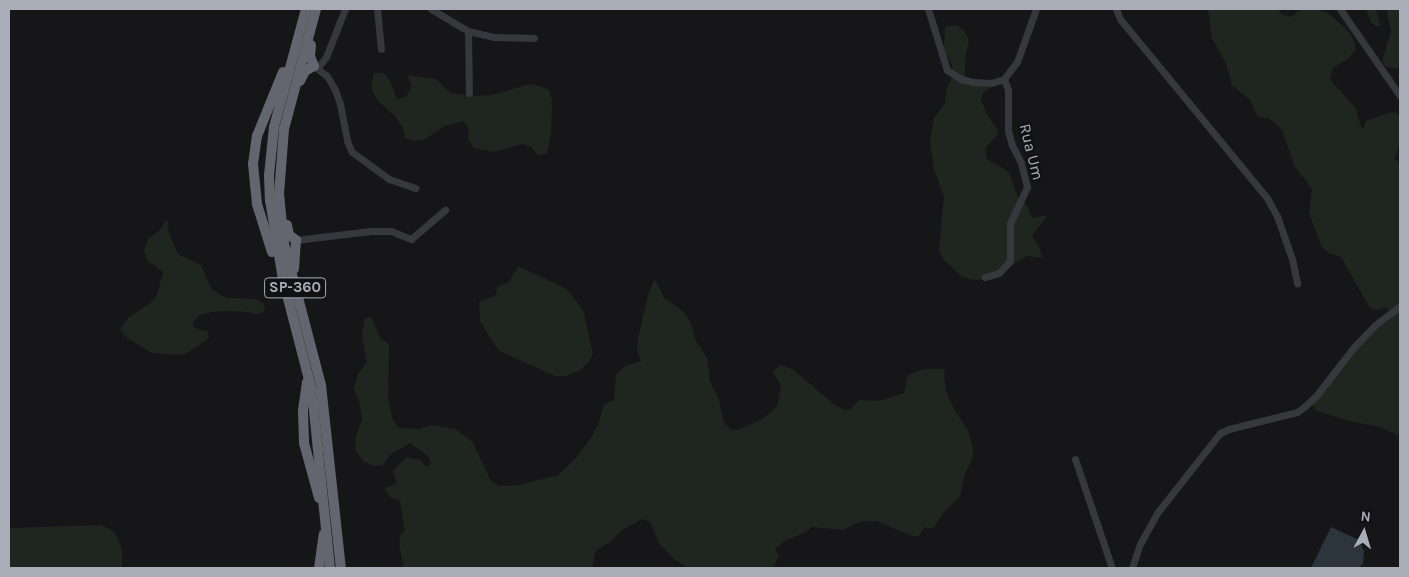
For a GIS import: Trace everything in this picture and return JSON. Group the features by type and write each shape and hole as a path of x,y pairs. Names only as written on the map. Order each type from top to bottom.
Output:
{"highway":[{"name":"SP-360","path":"306,9 274,127 269,175 272,224 282,278 308,371 303,412 304,443 325,516 326,528"},
{"name":"SP-360","path":"316,9 281,146 279,194 284,244 321,385 341,568"},
{"path":"294,90 305,71 316,66 310,56 312,24"},
{"path":"282,278 257,204 253,164 257,136 294,49"},
{"path":"279,194 285,211 287,230 296,240 294,256 296,290"},
{"path":"320,568 322,539 326,528"},
{"path":"326,528 330,568"}],"street":[{"path":"345,9 326,57 316,66 327,76 335,90 340,104 347,141 352,152 389,179 415,188"},
{"path":"377,9 381,49"},
{"path":"431,9 468,30 494,37 534,38"},
{"path":"928,9 947,70 961,79 973,82 991,82 1004,79 1017,62 1036,9"},
{"path":"1116,9 1120,18 1267,198 1277,216 1292,259 1297,283"},
{"path":"1340,9 1400,96"},
{"path":"468,30 469,93"},
{"name":"Rua Um","path":"985,278 999,272 1010,261 1010,223 1027,187 1021,163 1012,145 1008,131 1008,94 1004,79"},
{"path":"296,240 370,231 391,231 411,239 445,210"},
{"path":"1132,568 1140,544 1157,513 1220,433 1229,429 1291,414 1304,407 1316,396 1354,347 1375,326 1400,306"},
{"path":"1075,460 1112,568"}],"shaded area":[{"path":"1208,9 1278,9 1282,14 1291,17 1301,9 1317,9 1331,15 1349,32 1355,43 1355,50 1349,58 1333,68 1330,80 1356,108 1361,128 1364,128 1366,121 1388,113 1394,112 1400,115 1400,145 1394,158 1400,164 1400,436 1380,427 1349,421 1314,410 1313,403 1316,395 1388,313 1388,309 1385,307 1377,310 1370,308 1341,257 1329,253 1322,247 1309,213 1312,189 1294,165 1282,130 1270,119 1258,117 1250,100 1232,85 1226,63 1212,38"},
{"path":"1366,9 1376,9 1380,24 1378,27 1371,23"},
{"path":"1386,9 1400,9 1400,67 1397,68 1386,67 1382,61 1391,31"},
{"path":"956,25 964,30 969,40 965,60 965,79 977,80 992,87 984,92 981,99 988,116 998,130 996,137 985,148 987,159 1009,172 1018,197 1027,205 1032,218 1048,215 1032,235 1040,249 1042,258 1027,256 991,276 978,280 960,275 944,260 939,250 944,197 934,169 930,141 934,118 945,103 946,91 953,75 952,65 944,49 945,27"},
{"path":"374,73 384,73 390,81 397,100 407,96 412,85 407,75 436,79 451,93 473,96 492,95 530,84 549,90 552,100 551,135 547,154 538,155 531,147 522,144 494,152 474,148 468,140 469,129 463,121 444,126 424,140 414,141 405,138 403,128 395,116 378,101 372,91"},
{"path":"167,219 169,233 178,254 201,265 212,290 227,298 255,299 263,303 265,309 257,314 239,311 217,311 200,315 194,320 193,326 208,331 209,338 187,353 178,355 152,353 127,338 120,330 129,317 149,304 157,296 163,272 147,260 144,250 148,238 159,231"},
{"path":"518,266 567,289 583,310 593,353 589,362 579,371 566,376 555,376 502,352 496,347 480,321 479,302 496,295 497,287 509,282"},
{"path":"655,279 664,298 684,312 691,323 696,341 707,358 710,381 719,400 724,422 731,430 737,430 761,420 777,407 781,386 773,372 780,365 792,369 835,405 845,410 851,409 859,400 879,401 904,393 908,375 924,369 946,369 944,373 946,391 955,411 967,428 973,448 972,459 965,474 960,496 943,513 935,526 931,529 924,527 919,536 912,536 877,521 862,521 843,530 812,527 802,534 786,540 775,549 779,556 773,568 689,568 675,560 659,543 650,522 642,519 622,530 609,543 596,550 592,568 404,568 399,544 401,533 405,531 400,501 390,497 384,489 397,483 393,471 407,457 420,460 425,466 429,466 431,463 428,456 410,443 391,454 383,465 374,466 363,461 356,451 355,439 362,419 359,401 354,389 358,374 367,362 362,336 365,318 372,317 380,338 389,344 388,399 393,420 399,428 420,429 431,425 455,429 472,441 491,481 499,486 520,485 558,475 576,458 590,439 598,425 604,404 614,400 616,374 627,365 641,361 637,350 638,338 649,292"},
{"path":"101,525 112,530 118,538 122,550 122,568 9,568 9,528"},
{"path":"1331,527 1359,540 1364,551 1363,563 1359,568 1311,568"}]}
